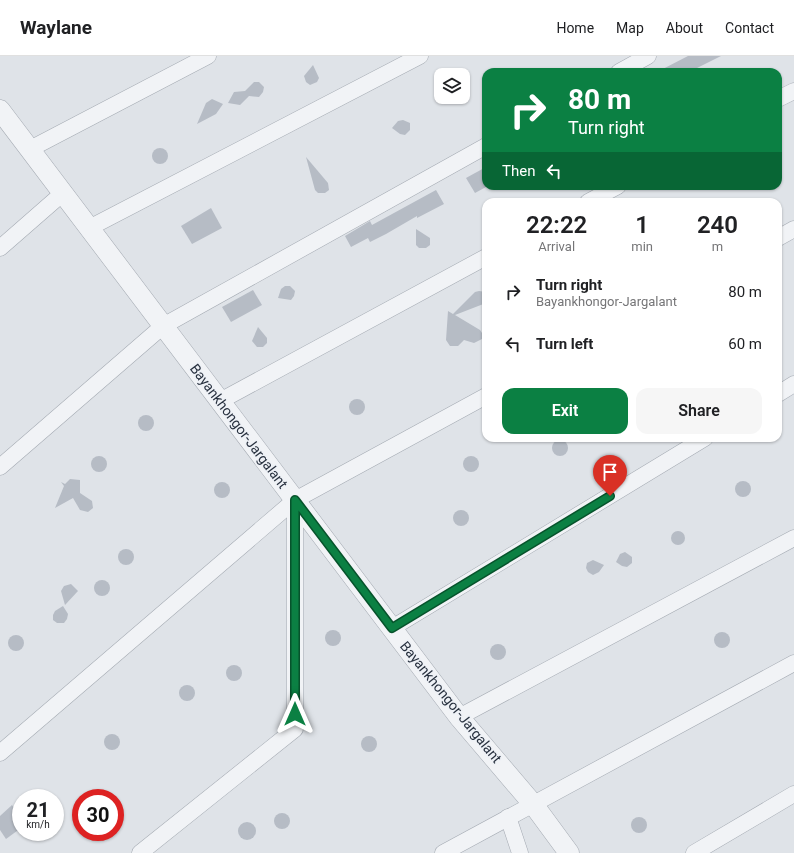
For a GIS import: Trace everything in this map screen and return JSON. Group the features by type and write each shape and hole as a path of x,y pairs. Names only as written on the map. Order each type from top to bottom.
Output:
{"street":[{"path":"30,149 208,56"},
{"path":"89,228 420,56"},
{"path":"626,68 648,56"},
{"path":"782,97 794,91"},
{"name":"Bayankhongor-Jargalant","path":"0,110 459,717 533,804 569,853"},
{"path":"0,467 163,326 482,148"},
{"path":"596,198 610,190"},
{"path":"0,248 63,193"},
{"path":"782,236 794,229"},
{"path":"220,401 482,259"},
{"path":"782,392 794,384"},
{"path":"0,754 295,500 482,398"},
{"path":"392,628 699,442"},
{"path":"140,853 295,729 295,500"},
{"path":"459,717 794,538"},
{"path":"443,853 794,663"},
{"path":"694,853 794,794"},
{"path":"508,817 520,853"}],"building":[{"path":"688,56 721,56 697,68 665,68"},
{"path":"313,65 319,78 317,82 310,85 306,82 304,76"},
{"path":"254,82 259,82 264,87 263,92 259,97 249,96 240,105 228,103 234,92 245,91"},
{"path":"212,99 223,104 216,114 197,124 206,103"},
{"path":"403,120 410,123 410,130 405,135 400,134 392,128 398,121"},
{"path":"160,148 167,153 168,156 163,163 160,164 153,159 152,156 157,149"},
{"path":"306,157 328,183 329,190 325,193 318,193 315,190"},
{"path":"482,169 482,189 475,193 466,178"},
{"path":"436,190 444,204 417,218 417,216 370,242 368,238 351,247 345,236 370,221 372,225"},
{"path":"211,208 222,228 192,244 181,226"},
{"path":"416,229 430,238 430,245 426,248 419,248 416,245"},
{"path":"285,286 290,286 295,291 291,300 278,298 281,289"},
{"path":"253,290 262,305 231,322 222,307"},
{"path":"482,291 482,305 455,315 480,330 482,333 482,339 474,343 464,340 458,346 450,346 446,340 448,311 453,314 475,292"},
{"path":"258,327 267,338 267,343 263,347 257,347 252,341"},
{"path":"357,399 364,404 365,407 360,414 357,415 350,410 349,407 354,400"},
{"path":"146,415 153,420 154,423 149,430 146,431 139,426 138,423 143,416"},
{"path":"556,442 564,442 567,445 567,451 560,456 553,451 552,448"},
{"path":"99,456 106,461 107,464 102,471 99,472 92,467 91,464 96,457"},
{"path":"471,456 478,461 479,464 474,471 471,472 464,467 463,464 468,457"},
{"path":"70,479 80,480 80,493 92,501 93,508 88,512 80,510 73,498 55,508 64,486 61,482 65,484"},
{"path":"743,481 750,486 751,489 746,496 743,497 736,492 735,489 740,482"},
{"path":"222,482 229,487 230,490 225,497 222,498 215,493 214,490 219,483"},
{"path":"461,510 468,515 469,518 464,525 461,526 454,521 453,518 458,511"},
{"path":"675,531 681,531 685,535 685,541 681,545 675,545 671,541 671,535"},
{"path":"126,549 133,554 134,557 129,564 126,565 119,560 118,557 123,550"},
{"path":"625,552 632,557 632,563 627,567 616,562 620,554"},
{"path":"593,560 604,565 599,572 593,575 588,572 586,568 587,563"},
{"path":"102,580 109,585 110,588 105,595 102,596 95,591 94,588 99,581"},
{"path":"71,584 78,591 65,605 61,591 64,586"},
{"path":"63,606 68,614 67,619 64,623 57,623 53,620 53,615 55,611"},
{"path":"333,630 340,635 341,638 336,645 333,646 326,641 325,638 330,631"},
{"path":"722,632 729,637 730,640 725,647 722,648 715,643 714,640 719,633"},
{"path":"16,635 23,640 24,643 19,650 16,651 9,646 8,643 13,636"},
{"path":"498,644 505,649 506,652 501,659 498,660 491,655 490,652 495,645"},
{"path":"234,665 241,670 242,673 237,680 234,681 227,676 226,673 231,666"},
{"path":"187,685 194,690 195,693 190,700 187,701 180,696 179,693 184,686"},
{"path":"112,734 119,739 120,742 115,749 112,750 105,745 104,742 109,735"},
{"path":"369,736 376,741 377,744 372,751 369,752 362,747 361,744 366,737"},
{"path":"12,805 12,835 6,839 0,830 0,816"},
{"path":"279,813 285,813 290,818 288,827 285,829 279,829 274,824 274,818"},
{"path":"639,817 646,822 647,825 642,832 639,833 632,828 631,825 636,818"},
{"path":"247,822 253,825 256,831 253,837 247,840 241,837 238,831 241,825"}],"route":[{"path":"295,714 295,500 392,628 610,496"}]}
